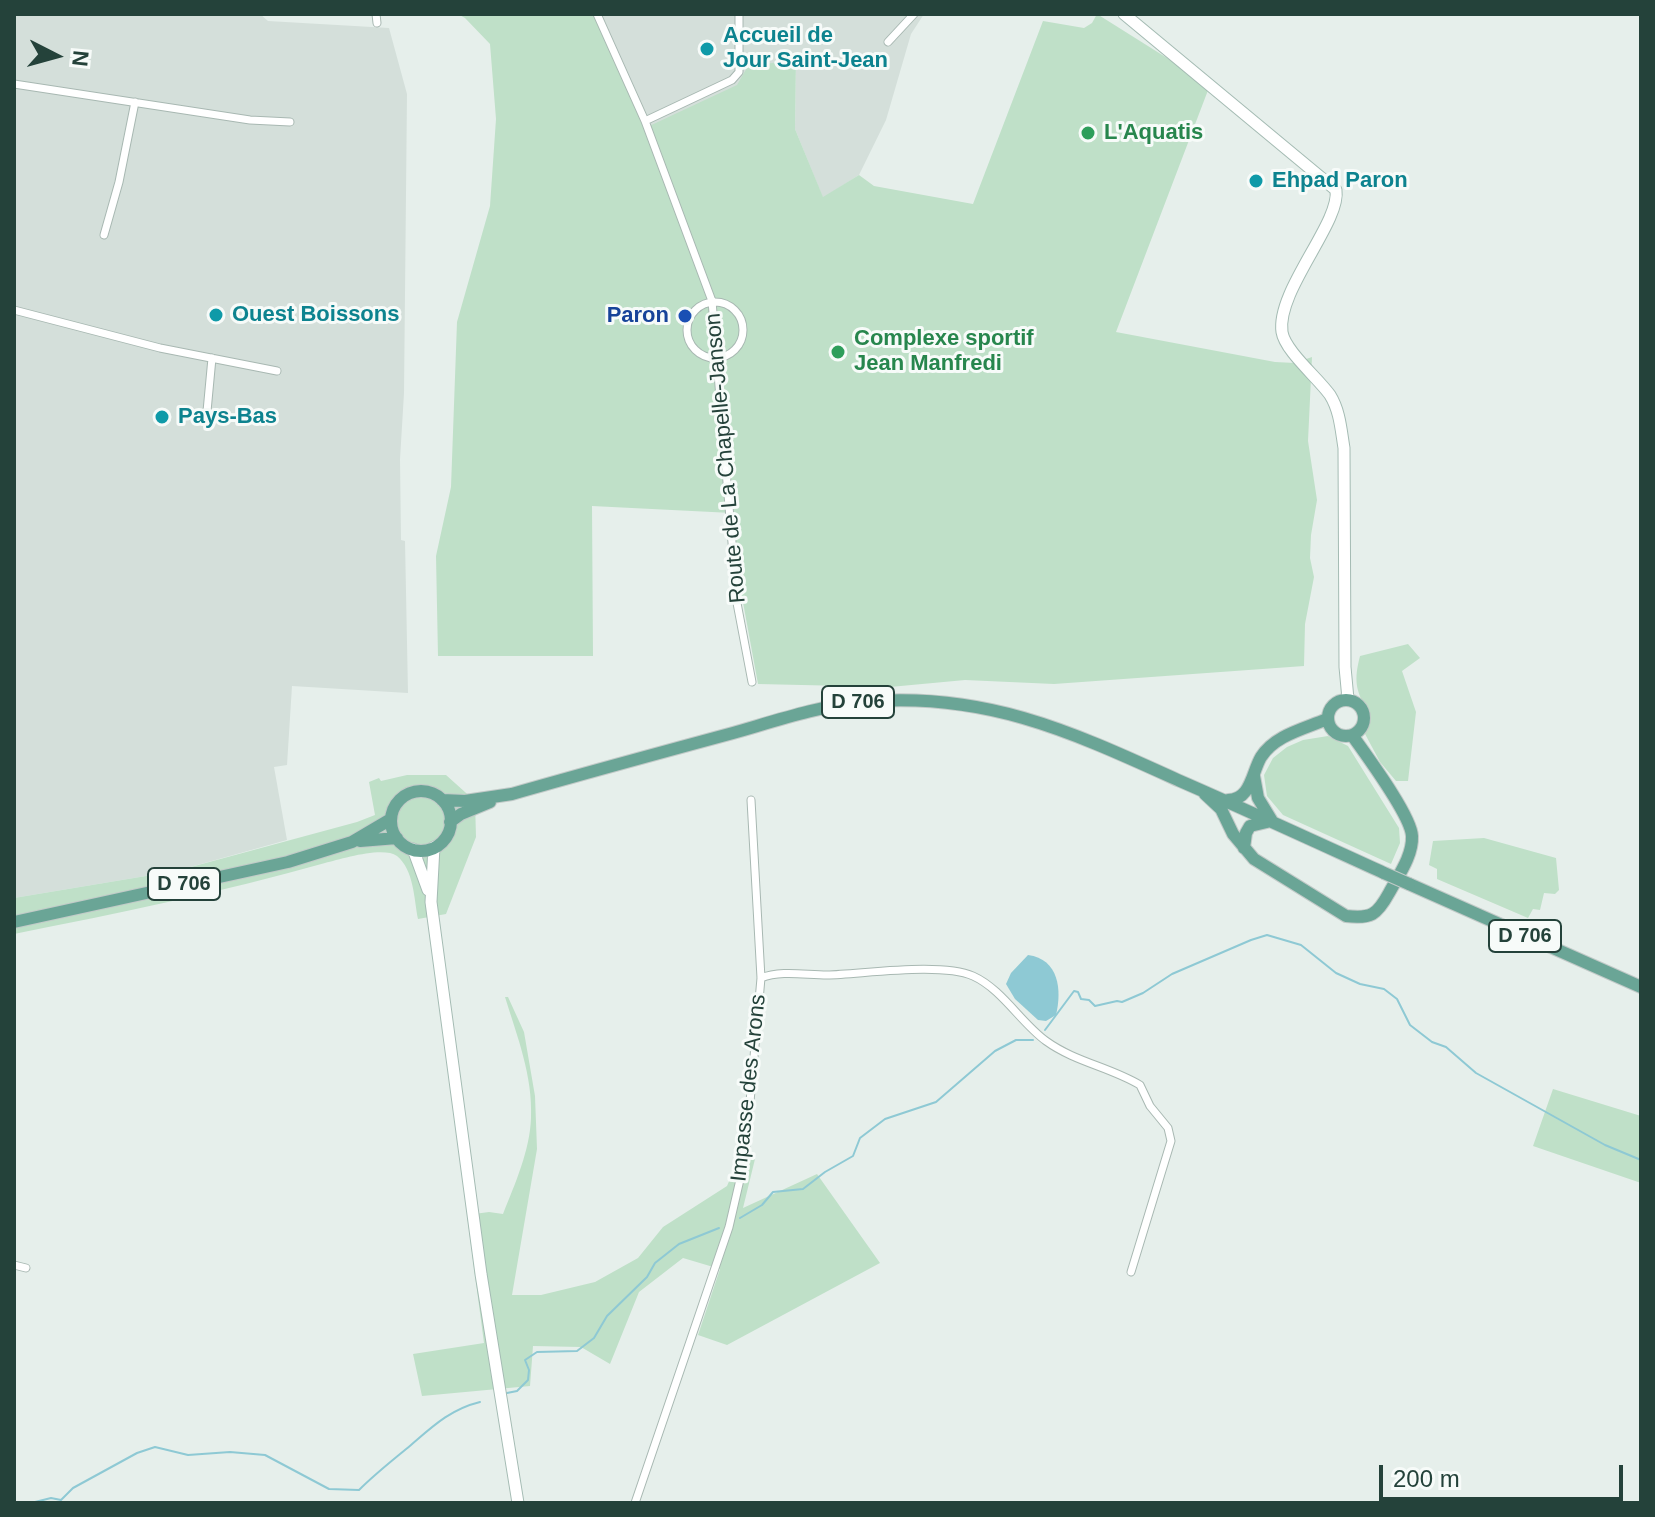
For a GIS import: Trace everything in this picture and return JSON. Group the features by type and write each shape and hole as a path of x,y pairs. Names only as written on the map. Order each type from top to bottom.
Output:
{"main road":[{"path":"1227,800 1243,796 1262,755 1274,742 1327,719 1331,707 1341,700 1348,699 1359,704 1364,715 1362,727 1352,735 1336,733 1327,719"},
{"name":"D 706","path":"450,822 461,814 512,794 807,713 859,702 903,700 981,707 1023,716 1067,731 1641,987"},
{"path":"1200,789 1221,809 1233,834 1254,859 1346,916 1363,918 1380,910 1410,853 1413,834 1405,815 1352,735"},
{"path":"1244,848 1250,826 1272,821 1258,798 1254,776"},
{"path":"429,792 442,800 450,822 446,837 434,847 413,849 397,838 391,819 396,804 407,794 429,792"},
{"name":"D 706","path":"442,800 465,801 512,794"},
{"name":"D 706","path":"352,842 391,819"},
{"name":"D 706","path":"14,922 288,862 352,842 397,838"}],"street":[{"name":"Route de La Chapelle-Janson","path":"597,14 645,121 712,301 737,603 752,682"},
{"path":"645,121 732,80 739,72 739,14"},
{"path":"888,42 914,14"},
{"path":"1124,14 1336,190 1333,208 1291,295 1282,319 1282,334 1331,397 1339,418 1344,448 1345,667 1348,699"},
{"path":"14,84 250,120 290,122"},
{"path":"104,235 119,182 135,102"},
{"path":"712,301 722,302 738,314 743,332 734,350 717,358 700,354 689,341 687,332 696,308 712,301"},
{"path":"14,310 160,348 277,371"},
{"path":"206,422 212,358"},
{"name":"Impasse des Arons","path":"635,1503 729,1227 745,1158 761,978 751,800"},
{"path":"434,847 431,902 481,1274 518,1503"},
{"path":"413,849 431,902"},
{"path":"761,978 771,974 962,973 985,983 1030,1028 1060,1050 1140,1085 1150,1106 1168,1128 1171,1141 1131,1272"},
{"path":"14,1265 26,1268"}],"shaded area":[{"path":"14,14 260,14 268,21 389,28 407,94 404,393 400,459 408,693 292,686 287,765 274,767 287,840 176,871 14,898"},
{"path":"593,14 924,14 911,34 886,120 859,175 823,198 795,129 796,60 645,129"}],"green space":[{"name":"Complexe sportif Jean Manfredi","path":"458,14 593,14 645,128 737,85 748,66 796,60 795,129 823,197 859,175 874,186 973,204 1043,21 1084,28 1092,23 1097,14 1210,85 1116,332 1275,362 1295,363 1312,357 1308,441 1317,500 1311,535 1310,558 1314,577 1305,624 1304,666 1054,684 965,680 890,687 758,684 740,586 732,513 592,506 593,656 438,656 436,556 451,487 457,322 490,206 496,119 490,44"},
{"path":"1408,644 1420,658 1402,671 1416,712 1408,781 1396,781 1380,762 1364,732 1368,711 1358,691 1357,671 1360,656"},
{"path":"1328,736 1348,746 1399,828 1400,843 1391,864 1283,815 1267,796 1264,775 1273,758 1303,740"},
{"path":"407,775 446,775 475,801 476,837 446,914 418,919 407,869 397,856 382,852 341,859 170,902 14,934 14,898 176,871 357,822 375,815 369,782"},
{"path":"1484,838 1556,858 1559,890 1555,894 1544,893 1540,910 1533,909 1528,918 1437,879 1437,869 1429,865 1433,841"},
{"path":"505,997 508,997 524,1032 535,1096 537,1149 512,1295 541,1295 595,1282 638,1258 663,1227 727,1186 740,1156 755,1159 743,1208 817,1174 880,1263 727,1345 698,1335 720,1269 683,1258 639,1292 610,1364 581,1347 533,1346 530,1386 422,1396 413,1354 484,1343 467,1215 503,1214 528,1142 531,1118 529,1087"},
{"path":"1553,1089 1641,1116 1641,1183 1533,1146"}],"water":[{"path":"1028,955 1046,963 1056,977 1059,996 1056,1015 1046,1021 1038,1020 1015,999 1006,984 1011,973"}],"waterway":[{"path":"1045,1030 1074,991 1081,999 1089,1000 1095,1006 1122,1002 1143,993 1172,974 1267,935 1301,945 1336,973 1360,984 1384,989 1397,999 1410,1025 1432,1042 1446,1047 1476,1073 1605,1145 1641,1160"},
{"path":"740,1218 762,1205 773,1192 803,1189 853,1156 860,1138 885,1119 936,1102 995,1051 1016,1040 1033,1040"},
{"path":"507,1393 517,1391 528,1380 529,1370 525,1360 537,1352 577,1351 594,1338 607,1316 647,1277 655,1263 679,1244 719,1228"},
{"path":"31,1503 51,1498 61,1500 73,1488 137,1453 155,1447 188,1455 230,1452 265,1455 329,1489 359,1490 443,1419 480,1402"}],"place":[{"name":"Accueil de Jour Saint-Jean","path":"707,49"},
{"name":"L'Aquatis","path":"1088,133"},
{"name":"Ehpad Paron","path":"1256,181"},
{"name":"Ouest Boissons","path":"216,315"},
{"name":"Paron","path":"685,316"},
{"name":"Complexe sportif Jean Manfredi","path":"838,352"},
{"name":"Pays-Bas","path":"162,417"}]}
